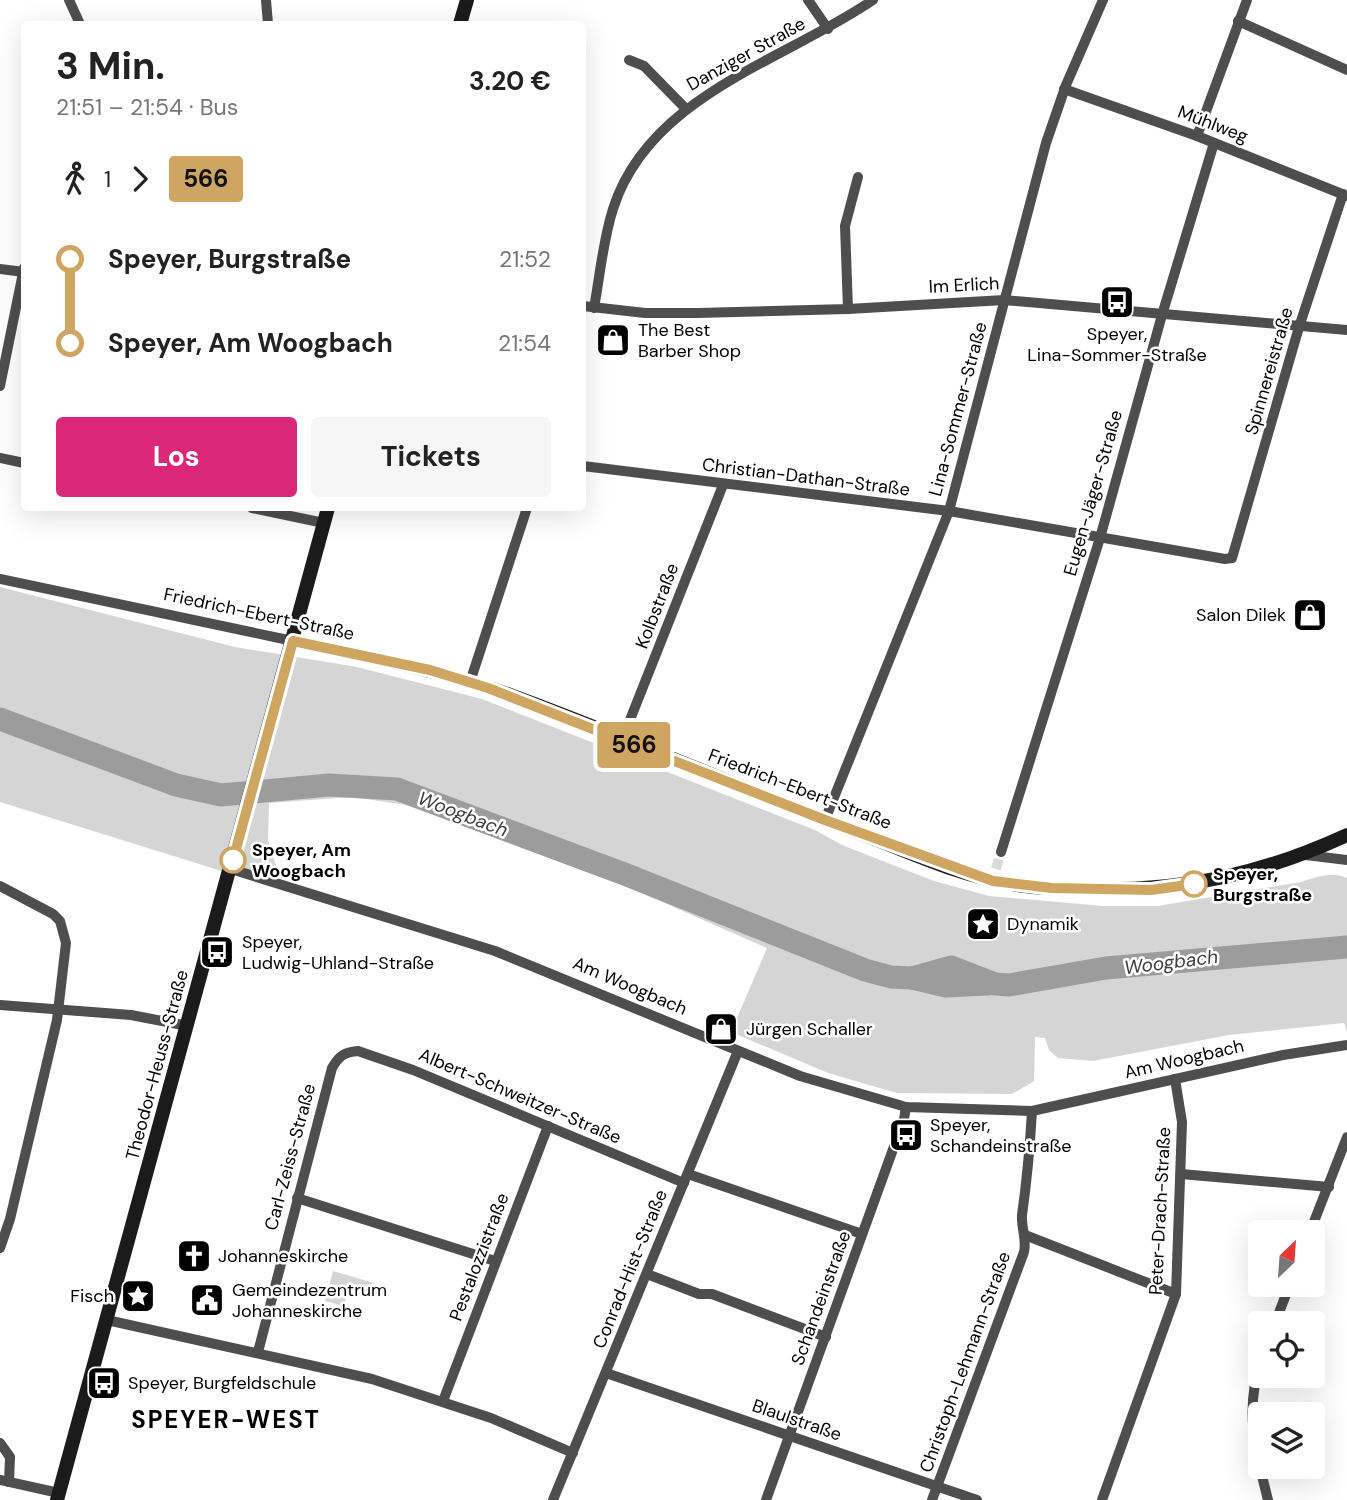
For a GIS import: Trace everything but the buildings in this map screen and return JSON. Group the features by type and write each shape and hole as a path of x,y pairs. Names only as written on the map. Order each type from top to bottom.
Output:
{"main road":[{"path":"461,21 467,0"},
{"name":"Theodor-Heuss-Straße","path":"58,1497 327,511"},
{"name":"Friedrich-Ebert-Straße","path":"293,641 430,670 470,682 825,820 995,875 1052,888 1151,890 1239,876 1347,835"}],"street":[{"path":"69,0 79,21"},
{"path":"265,0 268,21"},
{"path":"808,0 828,29"},
{"name":"Danziger Straße","path":"589,307 611,219 622,189 643,155 685,109 749,69 828,29 873,0"},
{"name":"Lina-Sommer-Straße","path":"825,820 949,511 1004,300 1064,89 1103,0"},
{"path":"1196,136 1247,0"},
{"path":"1238,21 1347,70"},
{"path":"629,60 644,66 685,109"},
{"name":"Mühlweg","path":"1064,89 1196,136 1345,195"},
{"name":"Eugen-Jäger-Straße","path":"1001,852 1100,538 1214,143"},
{"path":"848,309 845,226 858,177"},
{"name":"Spinnereistraße","path":"1232,558 1298,327 1345,195"},
{"path":"0,269 21,271"},
{"path":"0,386 21,285"},
{"name":"Im Erlich","path":"589,307 645,313 848,309 1004,300 1162,316 1347,330"},
{"path":"0,458 21,462"},
{"name":"Christian-Dathan-Straße","path":"586,466 949,511 1225,559 1232,558"},
{"name":"Kolbstraße","path":"622,740 723,485"},
{"path":"266,511 324,523"},
{"path":"470,682 526,511"},
{"name":"Friedrich-Ebert-Straße","path":"0,579 293,641"},
{"path":"1299,855 1347,860"},
{"name":"Am Woogbach","path":"231,869 495,951 823,1085 906,1107 1032,1111 1283,1055 1347,1045"},
{"path":"0,886 45,908 60,921 66,943 49,1058 32,1118 10,1219 0,1248"},
{"path":"0,1005 131,1015 188,1026"},
{"name":"Albert-Schweitzer-Straße","path":"341,1055 358,1051 375,1056 686,1179 862,1234"},
{"name":"Conrad-Hist-Straße","path":"553,1500 738,1051"},
{"name":"Carl-Zeiss-Straße","path":"258,1352 332,1068 341,1055"},
{"name":"Peter-Drach-Straße","path":"1102,1500 1176,1294 1182,1122 1175,1079"},
{"name":"Schandeinstraße","path":"766,1500 904,1119 906,1107"},
{"name":"Christoph-Lehmann-Straße","path":"932,1500 1024,1252 1022,1216 1028,1187 1032,1111"},
{"name":"Pestalozzistraße","path":"443,1401 548,1126"},
{"path":"1315,1220 1347,1137"},
{"path":"1181,1174 1328,1187"},
{"path":"297,1198 495,1261"},
{"path":"1024,1235 1176,1294"},
{"path":"647,1275 699,1294 712,1294 826,1337"},
{"path":"107,1320 358,1375 443,1401 573,1453"},
{"name":"Blaulstraße","path":"606,1373 977,1500"},
{"path":"1255,1388 1253,1431 1268,1500"},
{"path":"0,1443 10,1457 4,1481 58,1497"}],"shaded area":[{"path":"0,587 235,647 357,667 482,699 815,830 842,845 934,881 989,896 1103,906 1158,906 1324,876 1341,876 1347,878 1347,1032 1344,1023 1229,1035 1093,1061 1058,1058 1049,1050 1045,1038 1035,1037 1034,1081 1012,1094 897,1093 828,1073 731,1032 767,948 628,887 406,805 352,797 269,803 268,840 276,866 270,886 0,802"},
{"path":"333,1271 374,1283 353,1294 352,1298 346,1297 344,1306 325,1301"}],"waterway":[{"name":"Woogbach","path":"0,719 176,785 221,795 329,785 397,789 627,875 865,970 891,977 912,978 951,967 995,984 1009,985 1106,968 1347,947"},
{"name":"Woogbach","path":"912,978 946,986 988,984"}],"tunnel":[{"path":"996,869 1001,852"}],"bus line":[{"name":"566","path":"233,860 293,641 430,670 515,697 825,820 993,881 1052,888 1151,890 1194,884"}],"place":[{"name":"Speyer, Lina-Sommer-Straße","path":"1117,302"},
{"name":"The Best Barber Shop","path":"613,340"},
{"name":"Salon Dilek","path":"1310,615"},
{"name":"Speyer, Am Woogbach","path":"233,860"},
{"name":"Speyer, Burgstraße","path":"1194,884"},
{"name":"Dynamik","path":"983,924"},
{"name":"Speyer, Ludwig-Uhland-Straße","path":"217,952"},
{"name":"Jürgen Schaller","path":"721,1029"},
{"name":"Speyer, Schandeinstraße","path":"906,1135"},
{"name":"Johanneskirche","path":"194,1256"},
{"name":"Fisch","path":"138,1296"},
{"name":"Gemeindezentrum Johanneskirche","path":"207,1300"},
{"name":"Speyer, Burgfeldschule","path":"104,1383"}],"district":[{"name":"SPEYER-WEST","path":"226,1419"}]}
